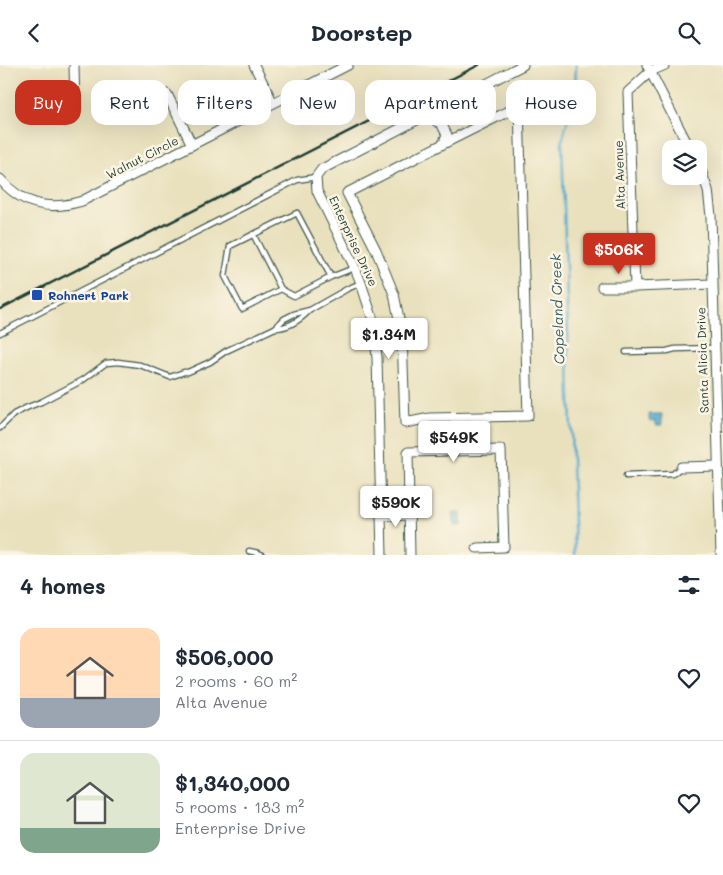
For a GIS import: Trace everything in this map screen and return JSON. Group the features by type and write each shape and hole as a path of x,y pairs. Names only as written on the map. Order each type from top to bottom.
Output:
{"street":[{"path":"74,65 74,80"},
{"path":"254,65 273,103"},
{"name":"Walnut Circle","path":"0,179 7,187 36,204 58,207 82,201 348,65"},
{"path":"494,80 523,65"},
{"name":"Alta Avenue","path":"635,287 628,92 649,68 665,65"},
{"path":"649,68 685,140"},
{"path":"168,97 192,145"},
{"path":"519,107 528,415 430,418 405,423 400,334 394,294 376,250 347,193 446,141 519,107"},
{"path":"316,177 322,169 406,125"},
{"path":"442,125 447,135 446,141"},
{"name":"Enterprise Drive","path":"316,177 317,191 361,283 379,337 377,358 382,555"},
{"name":"Santa Alicia Drive","path":"706,185 711,216 714,348 720,405 718,466 721,498 721,555"},
{"path":"602,287 712,284"},
{"path":"379,337 394,332 400,334"},
{"path":"410,555 408,452 502,450 504,547 477,548"},
{"path":"681,467 718,466"},
{"path":"381,516 409,515"}],"lane":[{"path":"0,333 297,180 316,177"},
{"path":"281,289 242,309 225,276 230,247 297,213 331,277"},
{"path":"253,234 281,289 294,296 331,277 354,268"},
{"path":"275,328 282,328 296,322 310,310 361,283"},
{"path":"0,428 14,414 83,380 106,363 118,362 140,365 170,377 188,372 210,362 226,351 275,328 284,319 310,310"},
{"path":"626,352 714,348"},
{"path":"626,476 673,474 681,467"},
{"path":"249,551 263,555"}],"water":[{"path":"649,414 662,414 662,425 656,425 656,421 649,421"},
{"path":"453,513 461,513 461,526 454,526"}],"waterway":[{"name":"Copeland Creek","path":"575,555 562,142 575,91 576,65"}],"railway":[{"path":"0,309 479,65"}],"place":[{"name":"Rohnert Park","path":"37,295"}]}
